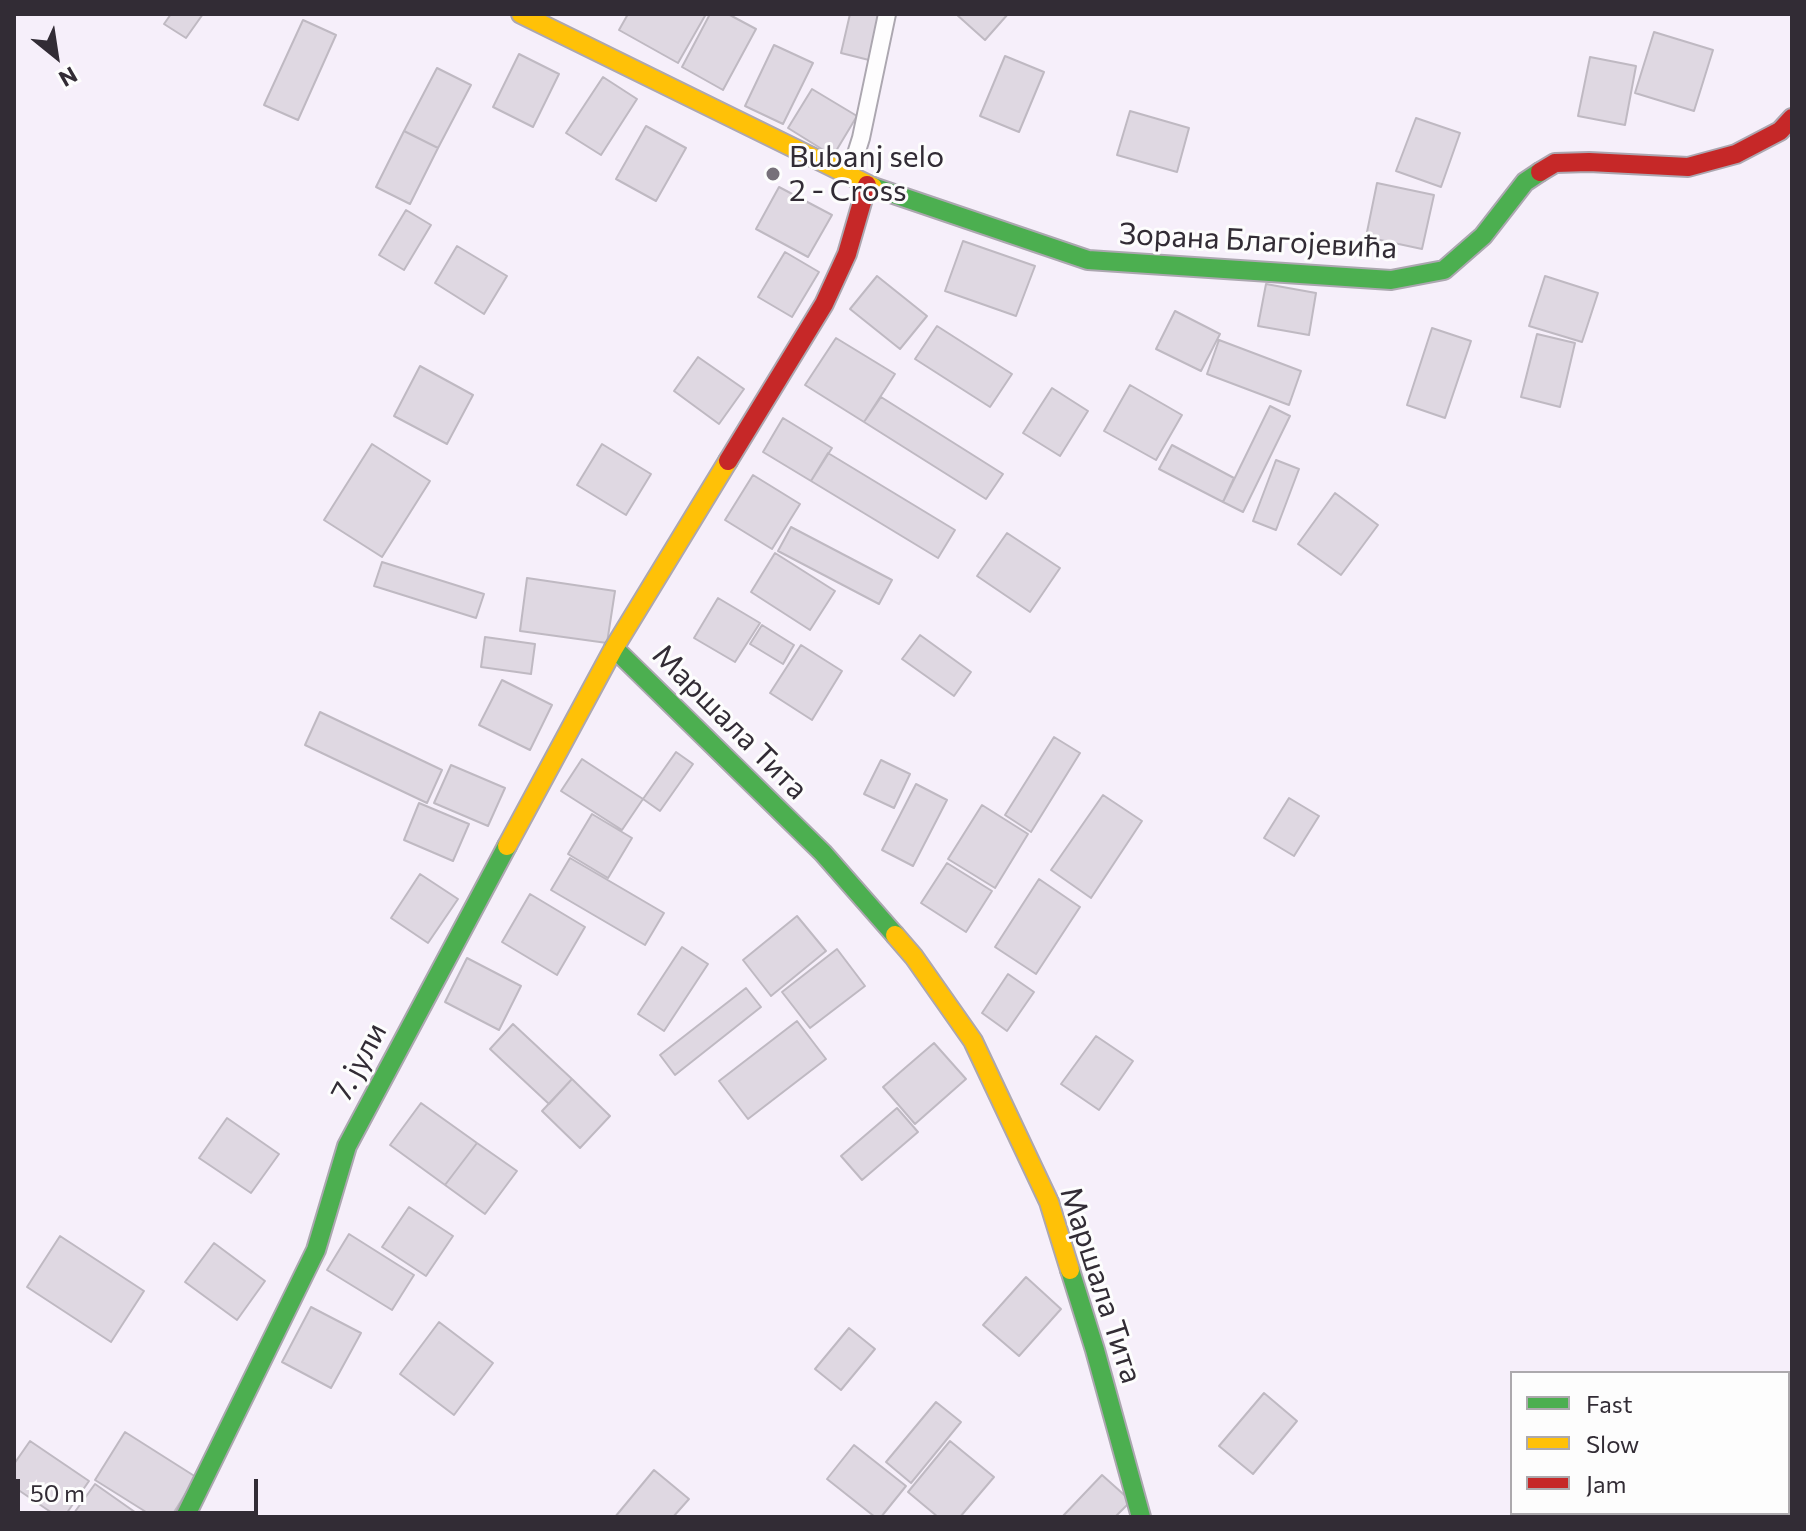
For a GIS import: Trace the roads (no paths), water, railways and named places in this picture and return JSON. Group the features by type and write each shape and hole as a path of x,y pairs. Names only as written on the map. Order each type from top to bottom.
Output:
{"street":[{"path":"521,14 867,185"},
{"name":"Зорана Благојевића","path":"867,185 1088,260 1391,280 1444,270 1483,236 1525,182 1555,163 1688,167 1736,154 1780,131 1792,118"},
{"name":"Маршала Тита","path":"867,185 847,254 824,304 614,648 823,853 914,957 973,1041 1049,1202 1095,1350 1141,1517"},
{"name":"7. јули","path":"185,1517 316,1250 347,1146 614,648"}],"lane":[{"path":"848,176 861,138 887,14"}],"place":[{"name":"Bubanj selo 2 - Cross","path":"773,174"}]}
